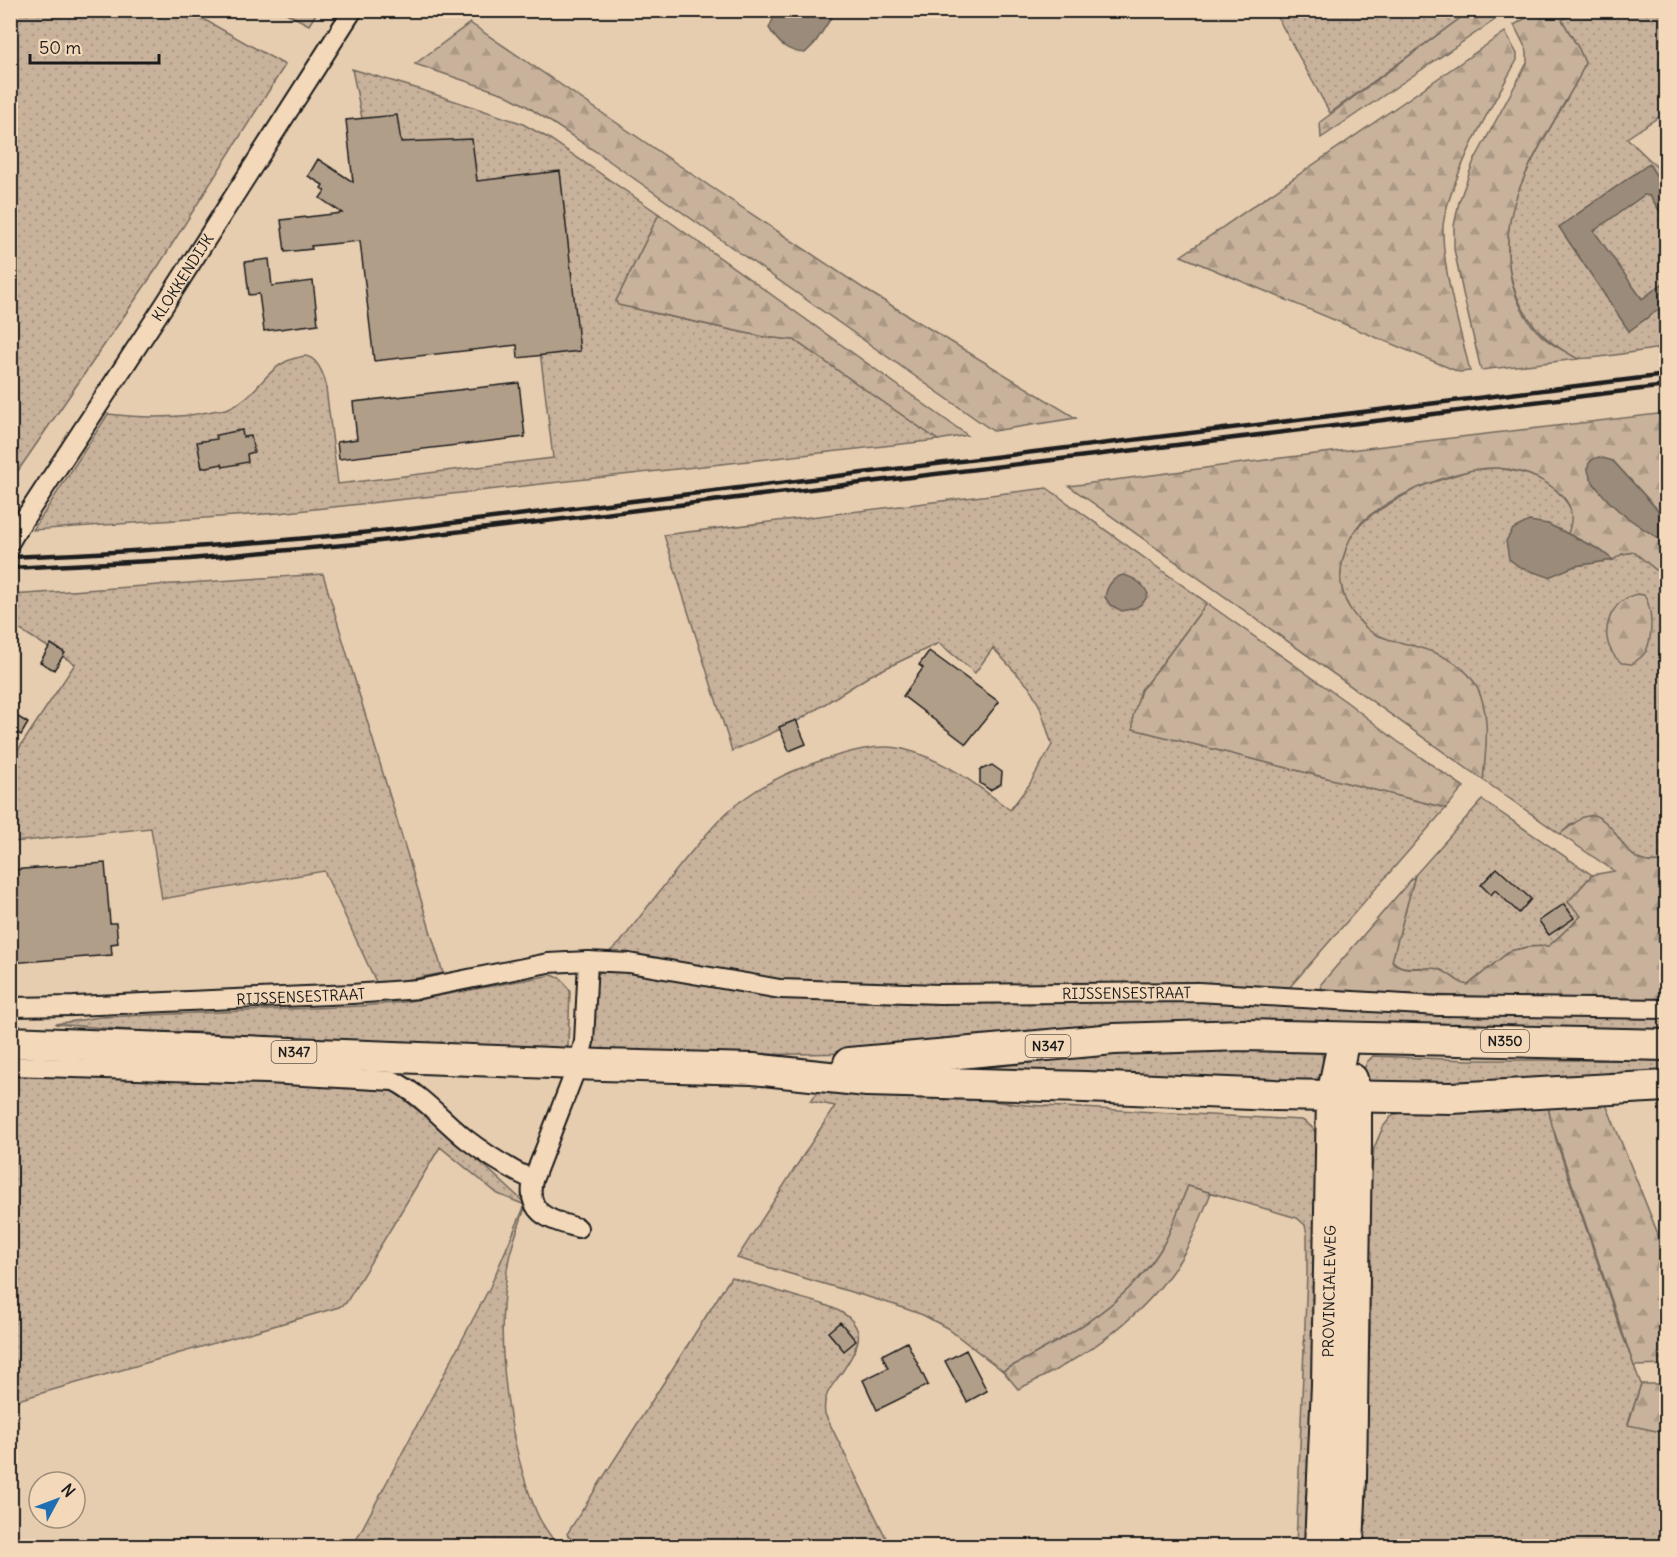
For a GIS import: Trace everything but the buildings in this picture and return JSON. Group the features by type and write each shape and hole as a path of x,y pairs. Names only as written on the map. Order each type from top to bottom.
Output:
{"main road":[{"name":"N347","path":"753,1069 886,1061 1114,1039 1244,1035 1344,1038"},
{"name":"N350","path":"1344,1038 1666,1045"},
{"path":"1344,1038 1344,1096 1451,1098 1666,1086"},
{"name":"N347","path":"10,1042 753,1069 867,1081 1344,1096"},
{"name":"PROVINCIALEWEG","path":"1320,1546 1327,1372 1344,1096"},
{"name":"PROVINCIALEWEG","path":"1344,1096 1351,1478 1348,1546"}],"street":[{"name":"KLOKKENDIJK","path":"10,542 353,10"},
{"name":"RIJSSENSESTRAAT","path":"10,1007 108,1005 419,989 548,963 588,961 629,963 780,989 939,994 1198,992 1439,1006 1666,1009"},
{"path":"578,1228 552,1221 540,1213 530,1192 578,1064 584,1042 588,961"},
{"path":"10,1066 267,1074 394,1081 408,1090 467,1140 504,1166 533,1180"}],"green space":[{"path":"11,10 189,11 285,65 159,265 11,481"},
{"path":"315,10 317,12 309,25 282,11"},
{"path":"1548,10 1575,11 1562,20 1585,63 1537,150 1517,195 1509,229 1509,266 1518,300 1536,330 1550,343 1578,359 1481,370 1454,249 1454,226 1459,202 1473,163 1527,63 1527,51 1514,25 1534,13 1541,15"},
{"path":"1274,11 1470,11 1330,113"},
{"path":"1470,11 1508,11 1321,138 1320,122"},
{"path":"1575,11 1666,11 1666,112 1627,138 1655,165 1666,181 1666,191 1649,164 1559,227 1629,331 1666,304 1666,347 1576,358 1553,344 1540,332 1520,304 1514,289 1508,257 1512,209 1530,164 1585,63 1562,20"},
{"path":"470,23 866,290 1076,418 993,431 595,151 525,105 504,94 415,64"},
{"path":"1505,32 1517,54 1517,60 1468,151 1448,205 1443,227 1448,281 1470,371 1459,372 1181,256"},
{"path":"352,69 521,123 550,139 659,214 616,301 648,312 764,337 794,340 938,440 279,513 33,530 108,414 174,417 227,409 248,396 277,367 304,356 315,362 325,380 338,484 553,458 536,318 363,123"},
{"path":"1644,195 1650,196 1663,216 1666,214 1666,281 1642,299 1593,231"},
{"path":"659,214 967,435 938,440 794,340 764,337 618,305 616,301"},
{"path":"1666,413 1666,519 1613,461 1594,484 1620,511 1666,544 1666,578 1634,552 1622,554 1613,560 1600,550 1568,534 1571,510 1562,495 1536,477 1498,468 1464,472 1403,495 1370,515 1358,526 1345,550 1341,584 1346,602 1358,620 1380,637 1441,655 1459,666 1474,682 1480,693 1486,717 1483,780 1069,486 1281,458"},
{"path":"1497,468 1534,476 1542,480 1558,491 1570,508 1572,522 1568,534 1548,524 1549,576 1575,566 1613,560 1622,554 1634,552 1666,578 1666,861 1656,863 1639,860 1627,851 1611,829 1573,823 1560,834 1483,780 1486,740 1485,713 1390,640 1370,632 1353,614 1345,600 1340,580 1342,561 1349,539 1359,526 1374,513 1418,487 1471,470"},
{"path":"1047,488 1207,603 1141,690 1133,729 1446,808 1289,988 1230,985 860,985 759,978 608,953 620,943 678,867 726,813 755,791 789,773 824,760 869,748 903,749 946,766 1010,810 1029,785 1052,745 1040,707 1030,688 993,648 975,673 939,643 871,675 796,722 732,751 664,535"},
{"path":"323,574 443,973 377,984 324,871 162,899 151,828 13,842 10,840 10,762 75,664 11,624 11,595"},
{"path":"1637,594 1644,595 1649,607 1650,638 1642,657 1632,664 1622,663 1608,644 1607,626 1614,609 1628,597"},
{"path":"1207,603 1464,787 1446,808 1133,729 1133,716 1141,690"},
{"path":"1482,800 1592,875 1568,902 1581,916 1549,946 1510,951 1468,985 1437,970 1404,967 1392,960 1415,875"},
{"path":"1594,815 1604,821 1625,847 1640,860 1666,861 1666,999 1494,997 1322,990 1321,984 1415,875 1392,961 1397,965 1408,968 1438,969 1468,985 1510,951 1549,946 1581,916 1568,902 1592,875 1614,871 1560,834 1583,817"},
{"path":"605,969 915,1000 1277,1002 1666,1016 1666,1031 855,1053 732,1055 593,1052 593,978"},
{"path":"552,975 562,979 570,991 568,1046 565,1051 141,1031 55,1024 100,1017 361,1006 404,1002"},
{"path":"1189,1043 1320,1051 1325,1066 1323,1073 1312,1084 878,1067"},
{"path":"1373,1056 1469,1060 1666,1060 1666,1077 1369,1087 1363,1072 1367,1062"},
{"path":"11,1072 186,1076 393,1091 461,1144 526,1204 509,1257 507,1271 502,1336 504,1366 512,1428 527,1486 540,1520 558,1546 353,1546 490,1287 525,1205 498,1194 440,1147 346,1303 339,1307 11,1402"},
{"path":"823,1087 934,1094 1026,1105 1302,1120 1310,1126 1317,1135 1320,1149 1308,1546 1296,1546 1307,1273 1305,1225 1297,1218 1188,1186 1161,1249 1130,1288 1111,1305 1069,1334 1003,1371 947,1328 923,1315 737,1258 835,1106 810,1101"},
{"path":"1606,1104 1666,1254 1666,1365 1634,1366 1552,1125 1548,1106"},
{"path":"1548,1106 1556,1140 1641,1384 1628,1424 1666,1433 1666,1546 1357,1546 1365,1447 1370,1331 1368,1213 1374,1148 1383,1127 1391,1117 1401,1112"},
{"path":"1188,1186 1211,1193 1188,1247 1163,1284 1127,1321 1107,1337 1064,1366 1018,1389 1003,1371 1069,1334 1111,1305 1130,1288 1161,1249"},
{"path":"731,1277 827,1306 846,1315 854,1324 859,1336 856,1346 827,1395 825,1414 890,1546 575,1546 567,1534"},
{"path":"1641,1384 1666,1384 1666,1433 1628,1425"}],"shaded area":[{"path":"777,10 835,10 835,12 815,43 805,53 788,49 772,33 769,28"},
{"path":"1649,164 1666,191 1666,214 1663,216 1650,196 1644,195 1594,231 1642,299 1666,281 1666,304 1629,331 1559,227"},
{"path":"1599,457 1613,461 1666,519 1666,544 1624,515 1600,491 1589,475 1588,467 1591,461"},
{"path":"1529,521 1548,524 1600,550 1613,560 1575,566 1549,577 1521,568 1509,559 1506,541 1513,529"},
{"path":"1123,575 1138,582 1148,594 1138,606 1122,611 1110,605 1105,597 1111,583"}],"railway":[{"path":"10,557 211,546 411,528 1666,375"},
{"path":"10,568 190,559 355,544 1666,386"}]}
